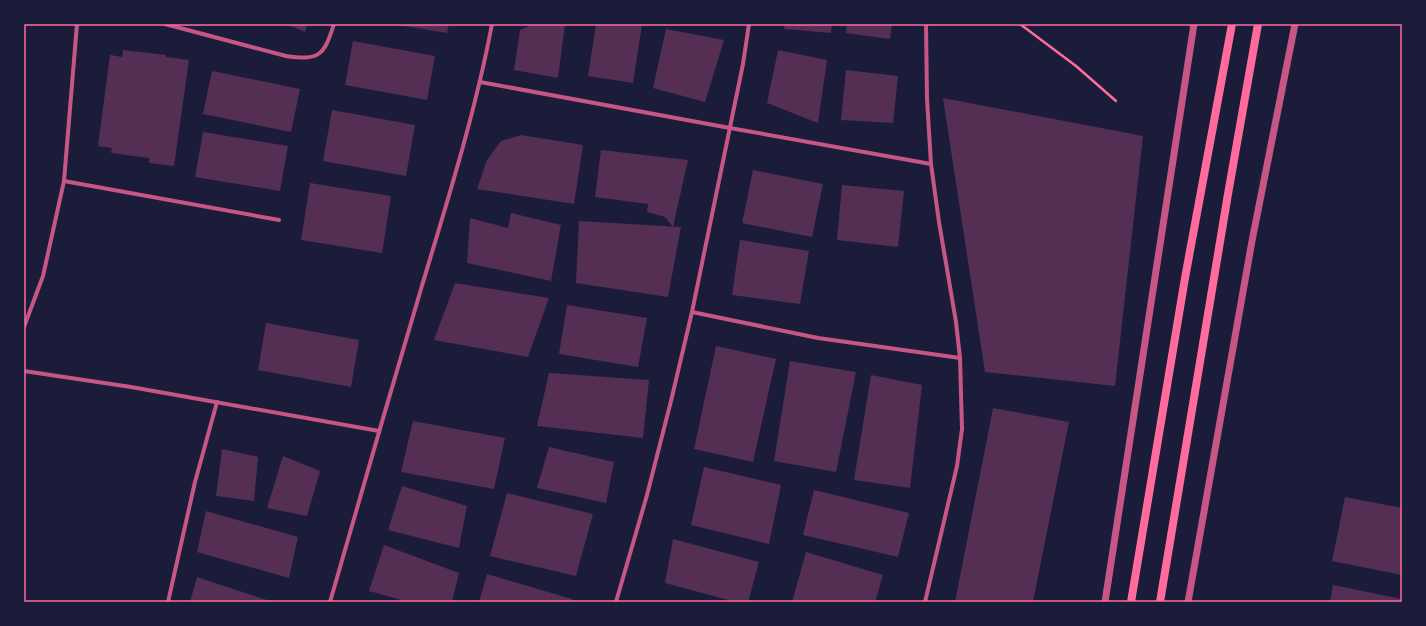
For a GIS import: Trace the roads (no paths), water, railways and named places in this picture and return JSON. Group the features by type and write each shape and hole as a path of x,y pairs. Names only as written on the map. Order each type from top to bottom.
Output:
{"main road":[{"path":"1131,602 1185,278 1232,24"},
{"path":"1160,602 1258,24"}],"street":[{"path":"24,327 43,276 64,181 77,24"},
{"path":"165,24 298,58 312,57 322,53 334,24"},
{"path":"330,602 456,173 480,82 492,24"},
{"path":"616,602 659,450 692,312 743,64 749,24"},
{"path":"925,602 957,466 962,429 960,358 956,322 938,222 931,164 927,99 926,24"},
{"path":"1189,24 1191,39"},
{"path":"1106,602 1194,24"},
{"path":"1188,602 1252,241 1295,28 1299,24"},
{"path":"480,82 931,164"},
{"path":"64,181 279,220"},
{"path":"692,312 818,338 960,358"},
{"path":"24,371 131,387 379,431"},
{"path":"168,602 191,497 217,402"}]}
